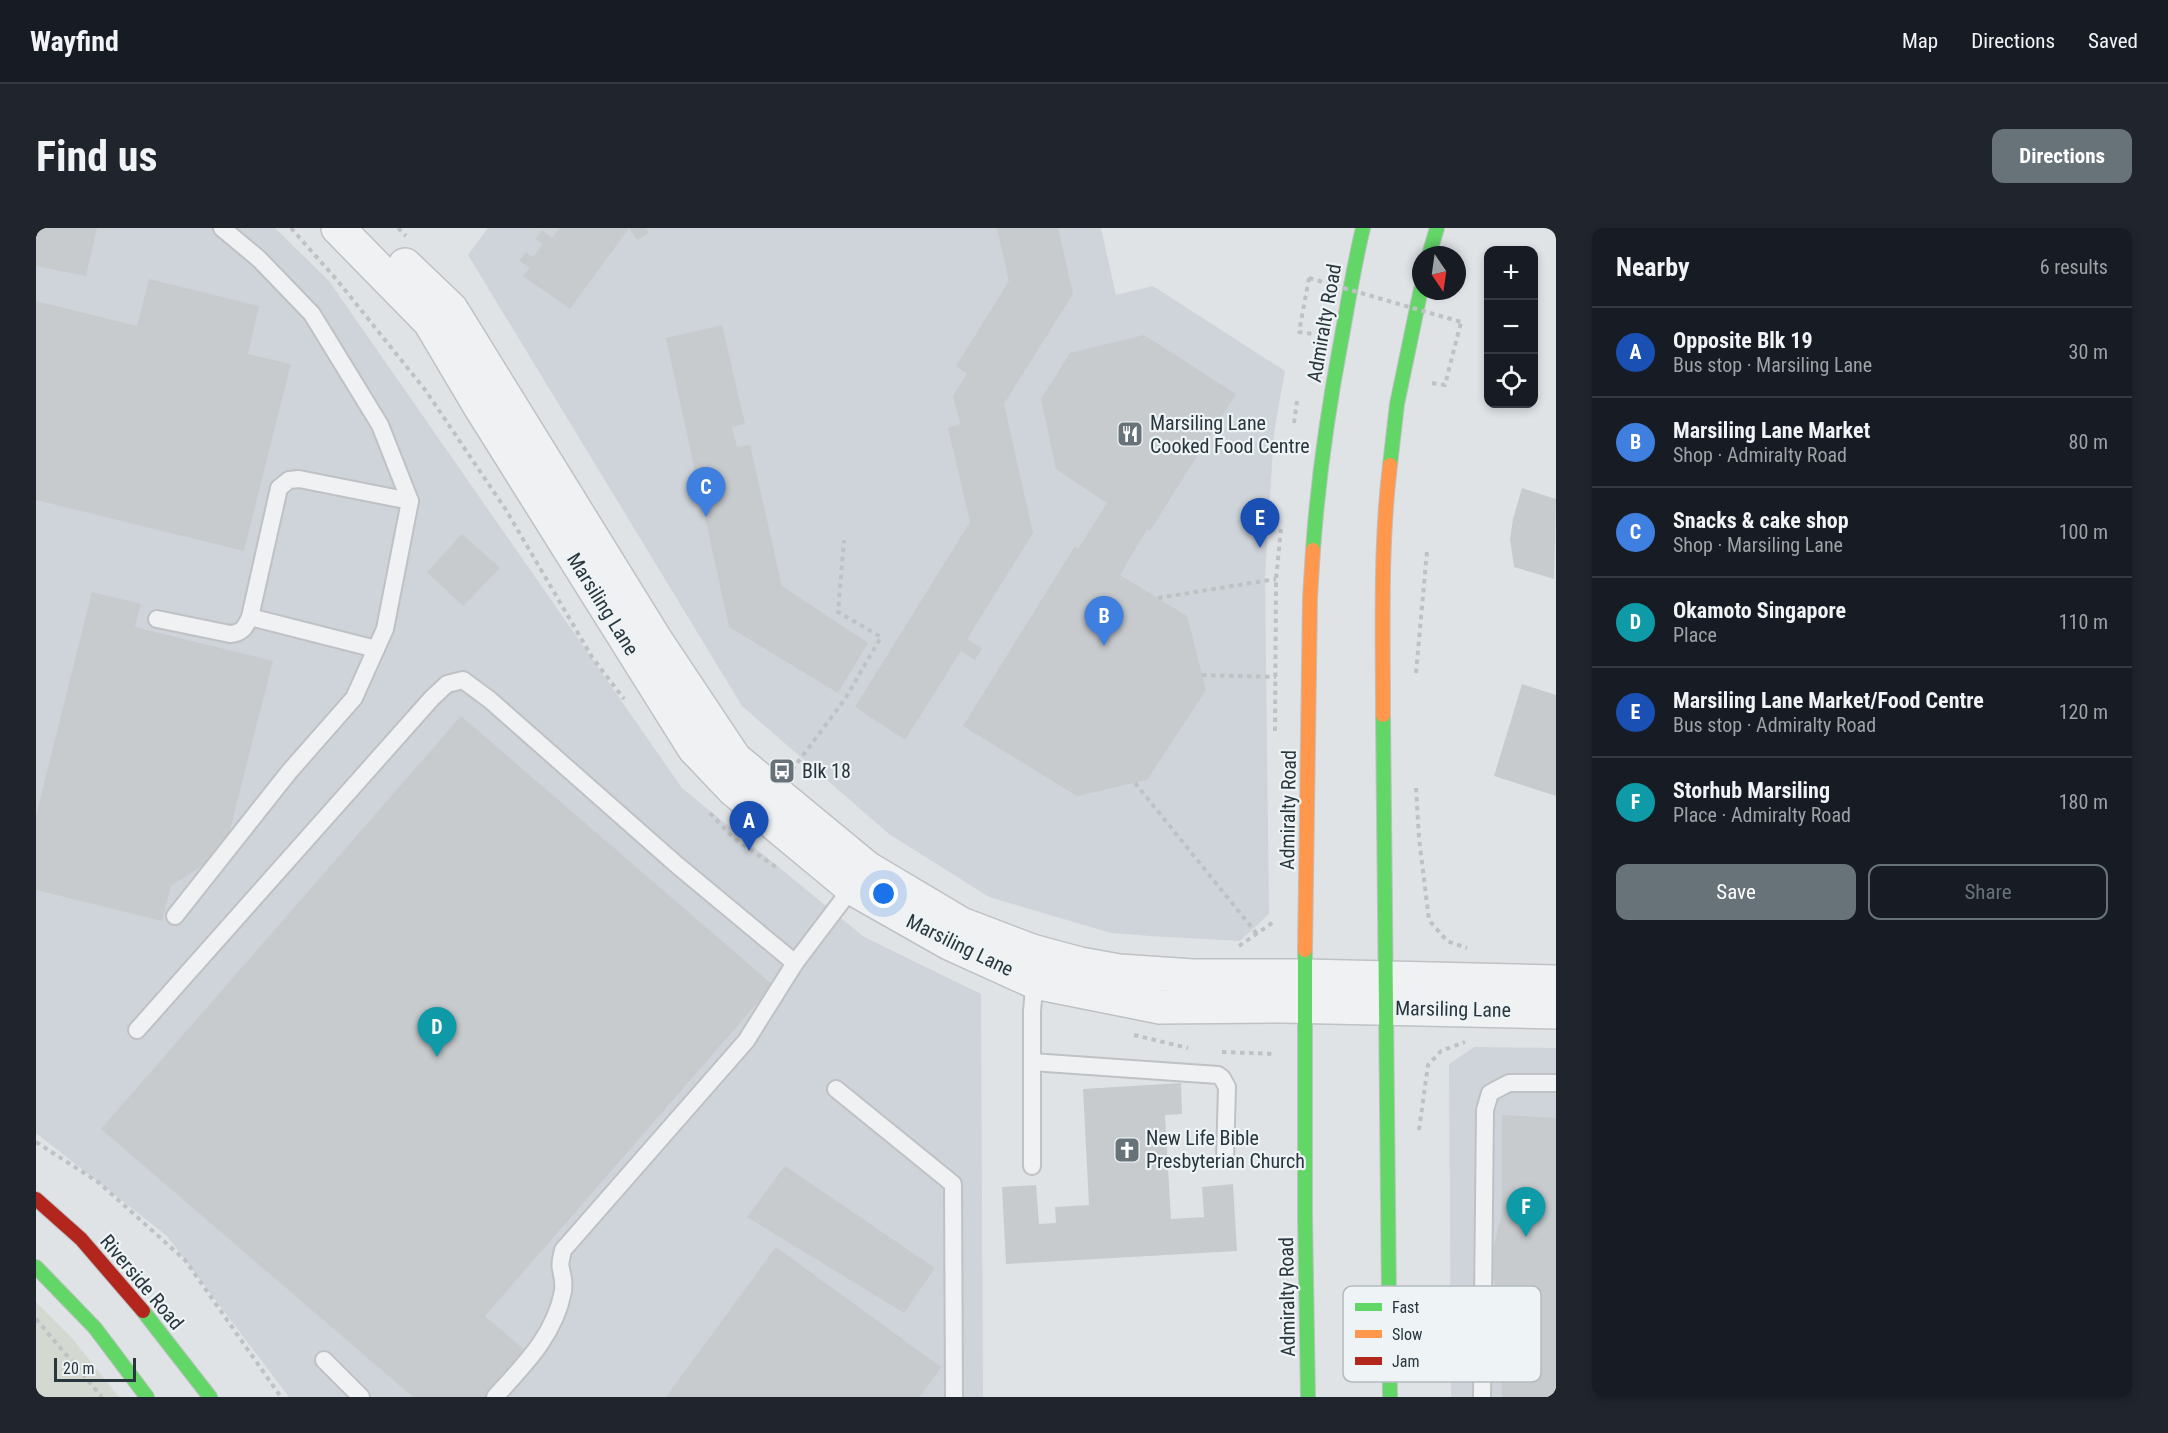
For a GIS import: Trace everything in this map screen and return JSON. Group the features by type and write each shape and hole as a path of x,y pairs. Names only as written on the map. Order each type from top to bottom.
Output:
{"main road":[{"name":"Admiralty Road","path":"1308,1397 1305,992 1310,598 1316,505 1337,361 1363,228"},
{"path":"1432,246 1437,228"},
{"path":"1389,1286 1383,591 1386,497 1397,404 1419,300"},
{"name":"Riverside Road","path":"36,1199 81,1239 137,1303 210,1397"},
{"path":"36,1267 95,1329 147,1397"},
{"path":"1390,1382 1390,1397"}],"street":[{"name":"Marsiling Lane","path":"338,228 430,322 492,401 644,646 735,759 860,878 961,924 1034,967 1080,964 1119,971 1193,976 1305,992 1385,993 1556,982"},
{"name":"Marsiling Lane","path":"367,228 451,309 492,401"},
{"name":"Marsiling Lane","path":"1385,993 1556,1012"}],"lane":[{"path":"175,916 289,772 354,698 385,629 410,501 380,425 312,314 259,259 222,228"},
{"path":"158,619 230,634 244,629 249,617 279,488 289,480 299,479 410,501"},
{"path":"249,617 376,649"},
{"path":"137,1030 432,698 447,684 463,680 490,700 677,866 795,963"},
{"path":"495,1397 544,1340 553,1323 560,1305 565,1279 560,1266 563,1250 746,1041 795,963 860,878"},
{"path":"1032,1166 1034,967"},
{"path":"1032,1062 1218,1075 1227,1087 1225,1160"},
{"path":"1483,1286 1485,1110 1490,1093 1509,1083 1556,1083"},
{"path":"836,1089 953,1184 954,1397"},
{"path":"324,1360 361,1397"},
{"path":"1482,1382 1482,1397"}],"path":[{"path":"1314,335 1299,332 1309,278 1461,322 1445,385 1432,383"},
{"path":"789,772 845,699 881,637 838,612 844,540"},
{"path":"1415,680 1427,551"},
{"path":"1158,598 1276,579"},
{"path":"1202,675 1276,677"},
{"path":"1416,782 1419,838 1429,920 1447,941 1468,949"},
{"path":"1134,783 1257,934"},
{"path":"1236,948 1275,922"},
{"path":"1428,1065 1441,1051 1468,1041"},
{"path":"36,1142 98,1182 185,1260 281,1397"},
{"path":"36,1319 102,1397"}],"shaded area":[{"path":"36,228 275,228 329,281 682,788 864,937 981,994 983,1397 289,1397 167,1236 36,1133"},
{"path":"488,228 1101,228 1116,295 1153,286 1285,371 1274,433 1265,575 1269,914 1240,941 1150,936 1111,933 989,897 889,834 742,706 468,255"},
{"path":"1474,1047 1556,1048 1556,1397 1451,1397 1451,1382 1541,1382 1541,1286 1450,1286 1449,1064"},
{"path":"36,1302 72,1338 119,1397 36,1397"}],"building":[{"path":"36,228 97,228 86,276 36,266"},
{"path":"559,228 629,228 570,309 523,276 530,268 519,261 526,252 533,257 543,244 535,239 542,230 552,238"},
{"path":"629,228 646,228 649,233 637,240"},
{"path":"997,228 1058,228 1073,294 1004,404 1033,533 967,639 982,648 975,660 961,651 905,740 855,707 970,522 948,428 960,424 953,396 967,374 956,366 1009,281"},
{"path":"149,279 259,306 248,354 291,364 244,551 36,500 36,301 137,326"},
{"path":"722,325 745,424 732,427 737,447 750,445 782,586 868,643 838,693 729,627 666,338"},
{"path":"1144,335 1236,394 1150,531 1147,529 1120,575 1187,616 1206,690 1147,780 1077,796 963,726 1075,546 1078,549 1107,503 1056,469 1041,399 1070,353"},
{"path":"1522,488 1556,499 1554,579 1514,567 1510,539"},
{"path":"462,534 500,568 463,606 427,572"},
{"path":"92,592 141,604 135,627 273,661 225,850 171,886 162,921 36,890 36,815"},
{"path":"1522,684 1556,695 1556,796 1494,776"},
{"path":"461,716 773,985 485,1316 526,1351 486,1397 413,1397 101,1129"},
{"name":"New Life Bible Presbyterian Church","path":"1181,1083 1182,1114 1165,1115 1171,1219 1204,1217 1202,1187 1233,1184 1237,1251 1006,1264 1002,1187 1036,1185 1039,1224 1056,1223 1055,1207 1089,1205 1083,1089"},
{"path":"1502,1115 1556,1118 1556,1397 1502,1397 1502,1382 1541,1382 1541,1286 1495,1286 1490,1261 1502,1213"},
{"path":"785,1166 935,1268 904,1313 747,1217"},
{"path":"776,1247 941,1367 920,1397 666,1397"}],"traffic: fast":[{"path":"1313,550 1336,367 1363,228"},
{"path":"1432,246 1437,228"},
{"path":"1390,465 1397,404 1419,300"},
{"path":"1383,715 1389,1286"},
{"path":"1305,950 1308,1397"},
{"path":"36,1267 95,1328 147,1397"},
{"path":"143,1311 210,1397"},
{"path":"1390,1382 1390,1397"}],"traffic: slow":[{"path":"1383,715 1383,559 1390,465"},
{"path":"1305,950 1310,598 1313,550"}],"traffic: jam":[{"path":"36,1199 81,1239 143,1311"}],"place":[{"name":"Marsiling Lane Cooked Food Centre","path":"1130,434"},
{"name":"Snacks & cake shop","path":"706,517"},
{"name":"Marsiling Lane Market/Food Centre","path":"1260,548"},
{"name":"Marsiling Lane Market","path":"1104,646"},
{"name":"Blk 18","path":"782,771"},
{"name":"Opposite Blk 19","path":"749,851"},
{"name":"Okamoto Singapore","path":"437,1057"},
{"name":"New Life Bible Presbyterian Church","path":"1127,1150"},
{"name":"Storhub Marsiling","path":"1526,1237"}]}
